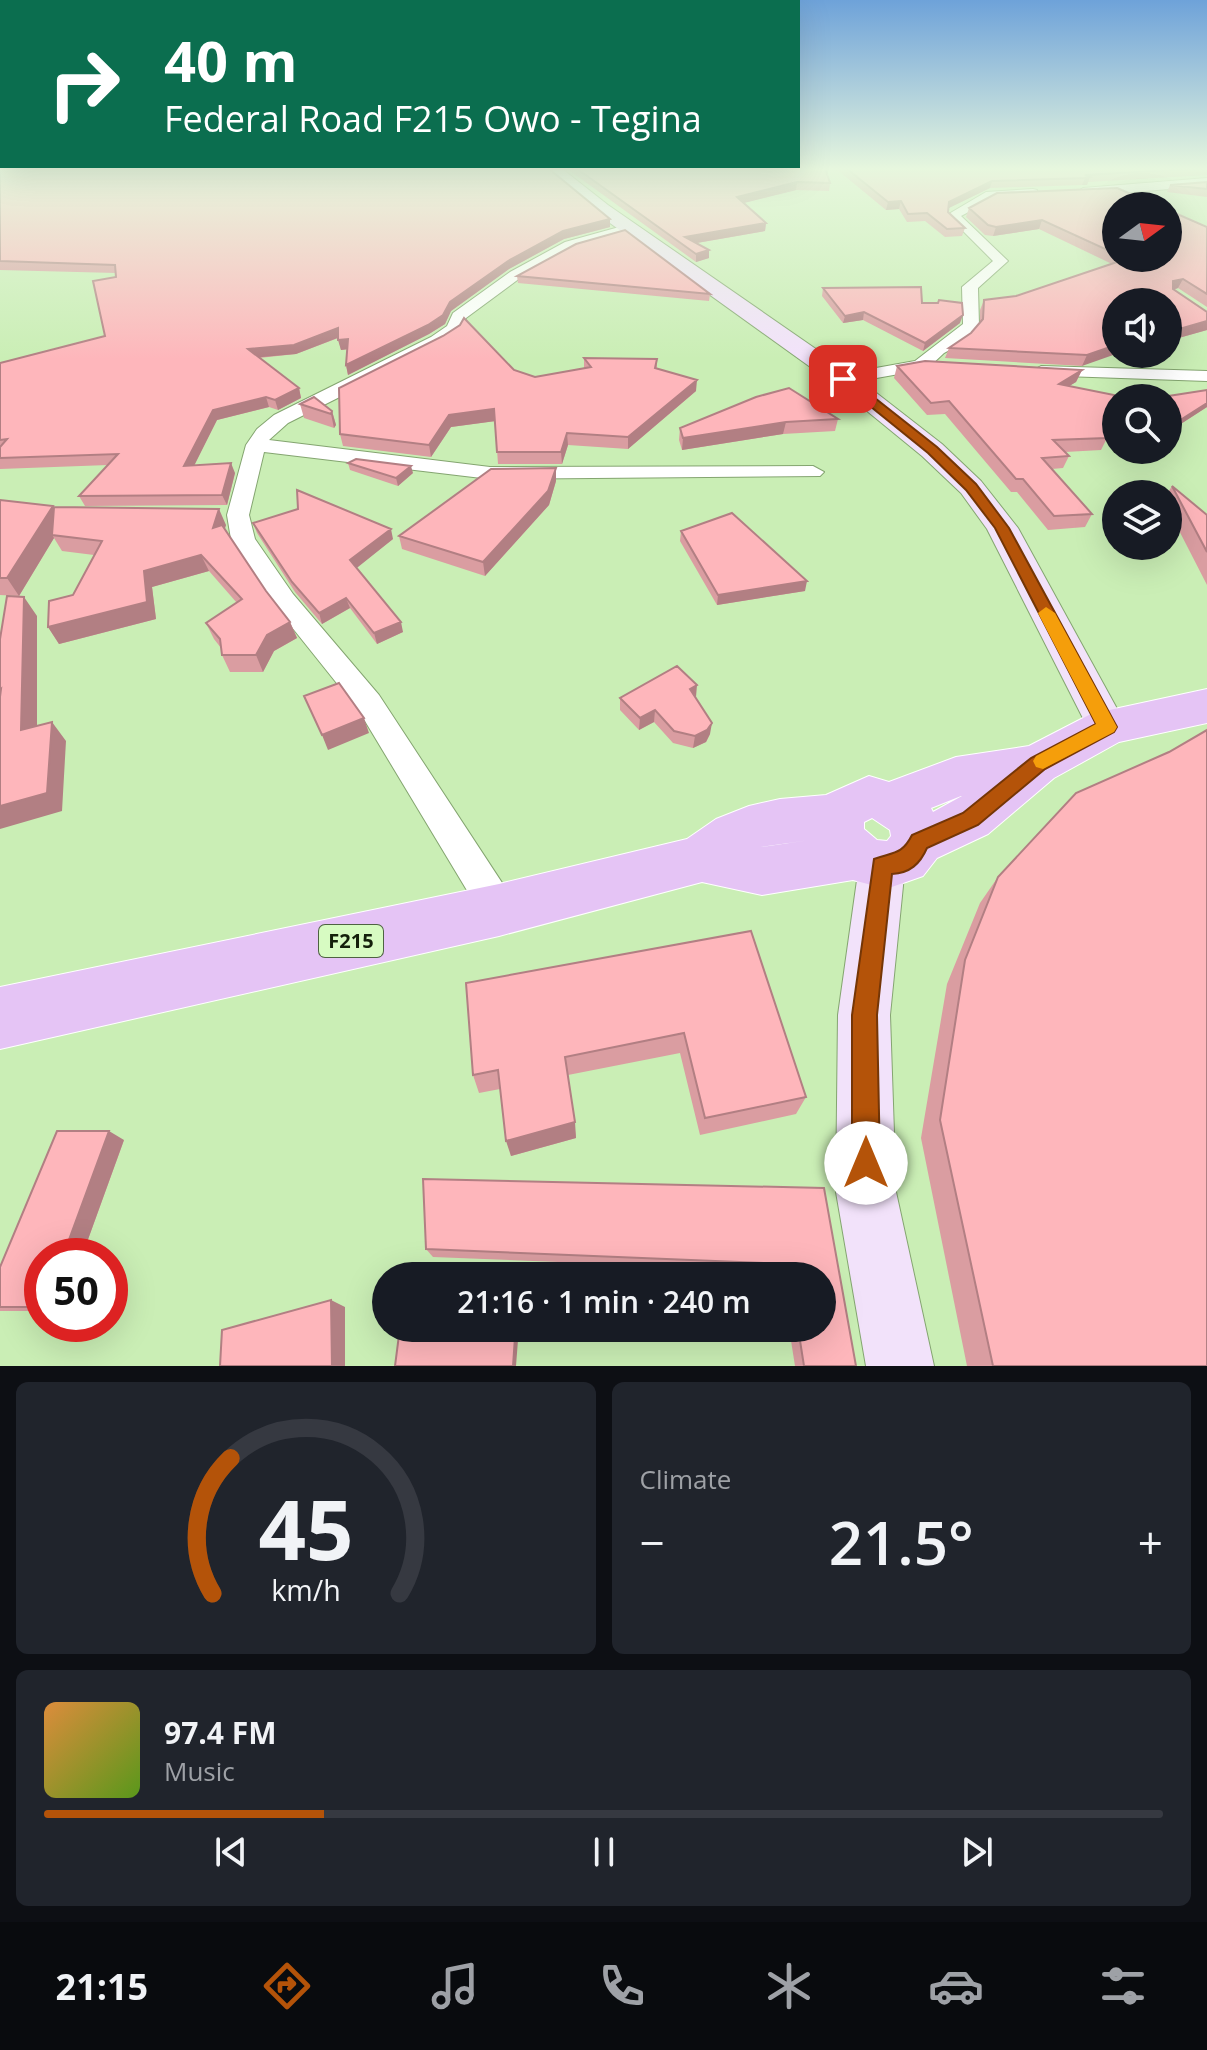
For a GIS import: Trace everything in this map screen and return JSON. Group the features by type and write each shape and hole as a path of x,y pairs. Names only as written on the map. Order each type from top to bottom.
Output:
{"main road":[{"path":"635,232 843,379 932,450 979,497 1002,528 1107,727"},
{"name":"F215","path":"0,1018 499,910 702,859 762,871 877,836 970,819 1038,764 1107,727 1207,706"},
{"path":"877,836 864,1015 866,1192 900,1366"}],"street":[{"path":"499,910 369,703 284,600 261,567 243,539 238,515 256,445 264,433 281,419 437,341 454,329 459,316 515,275 570,245 617,232"},
{"path":"921,365 938,349 960,337 971,325 970,287 1001,261 970,232"},
{"path":"843,379 921,365 952,367"},
{"path":"1015,370 1140,377 1207,376"},
{"path":"256,445 490,473 813,472"},
{"path":"210,515 238,515"}],"building":[{"path":"0,232 562,232 508,261 450,302 443,315 428,325 346,365 348,339 338,340 338,328 294,345 248,349 299,388 275,400 266,397 213,410 184,466 231,463 222,495 79,496 118,454 0,458 0,447 7,439 0,440 0,363 105,336 93,281 116,277 115,265 0,261"},
{"path":"627,232 710,294 517,276 576,244"},
{"path":"665,232 715,232 685,237 709,250 696,254"},
{"path":"1068,232 1102,232 1102,248"},
{"path":"1182,232 1207,232 1207,294 1183,279 1173,281 1173,288 1102,288 1102,350 1087,355 949,348 971,333 983,319 984,300 1016,296 1102,267 1102,272 1182,272"},
{"path":"921,287 922,303 938,303 939,300 962,303 963,315 925,343 864,312 845,316 823,288"},
{"path":"1182,295 1207,312 1207,321 1182,328"},
{"path":"464,318 514,370 535,377 591,367 584,358 657,359 655,368 697,380 628,437 567,433 561,452 497,452 494,409 449,415 429,445 340,434 339,388 443,336 460,325"},
{"path":"925,361 1082,370 1059,384 1102,393 1102,438 1053,440 1069,456 1042,458 1092,514 1054,516 1023,479 1016,479 949,401 931,403 897,366"},
{"path":"789,388 838,419 786,422 683,438 680,428 756,397"},
{"path":"1207,390 1207,403 1182,419 1182,394"},
{"path":"314,397 332,411 331,414 300,404"},
{"path":"356,459 411,466 396,478 348,463"},
{"path":"556,468 548,491 483,562 399,536 491,469"},
{"path":"297,490 391,529 350,560 401,622 374,633 346,598 319,613 292,582 253,523 298,509"},
{"path":"1182,494 1207,515 1207,552 1182,505"},
{"path":"0,500 53,506 7,578 0,578"},
{"path":"54,507 219,509 213,528 222,525 290,622 267,635 256,655 222,655 220,639 206,623 242,599 201,555 144,571 147,602 48,627 49,601 73,595 102,541 52,535"},
{"path":"732,513 807,581 718,595 681,531"},
{"path":"7,596 24,597 21,730 52,722 47,793 0,806 0,639"},
{"path":"677,666 697,685 690,689 712,723 707,730 695,736 674,731 655,710 640,718 620,698"},
{"path":"339,683 364,718 322,735 304,696"},
{"path":"1207,730 1207,1366 993,1366 940,1120 965,960 998,877 1076,793 1169,752"},
{"path":"751,931 806,1097 705,1118 684,1033 565,1057 575,1122 506,1141 498,1070 473,1075 466,983"},
{"path":"57,1131 109,1131 70,1238 24,1238 24,1307 0,1307 0,1267"},
{"path":"423,1179 824,1188 856,1366 804,1366 800,1342 836,1342 836,1262 741,1262 426,1249"},
{"path":"331,1300 332,1366 220,1366 222,1330"},
{"path":"398,1342 515,1342 513,1366 395,1366"}],"slow traffic":[{"path":"1043,761 1107,727 1046,613"}],"route":[{"path":"843,379 932,450 971,487 1002,528 1107,727 1038,764 970,819 919,842 913,855 900,864 882,866 864,1015 866,1163"}]}
